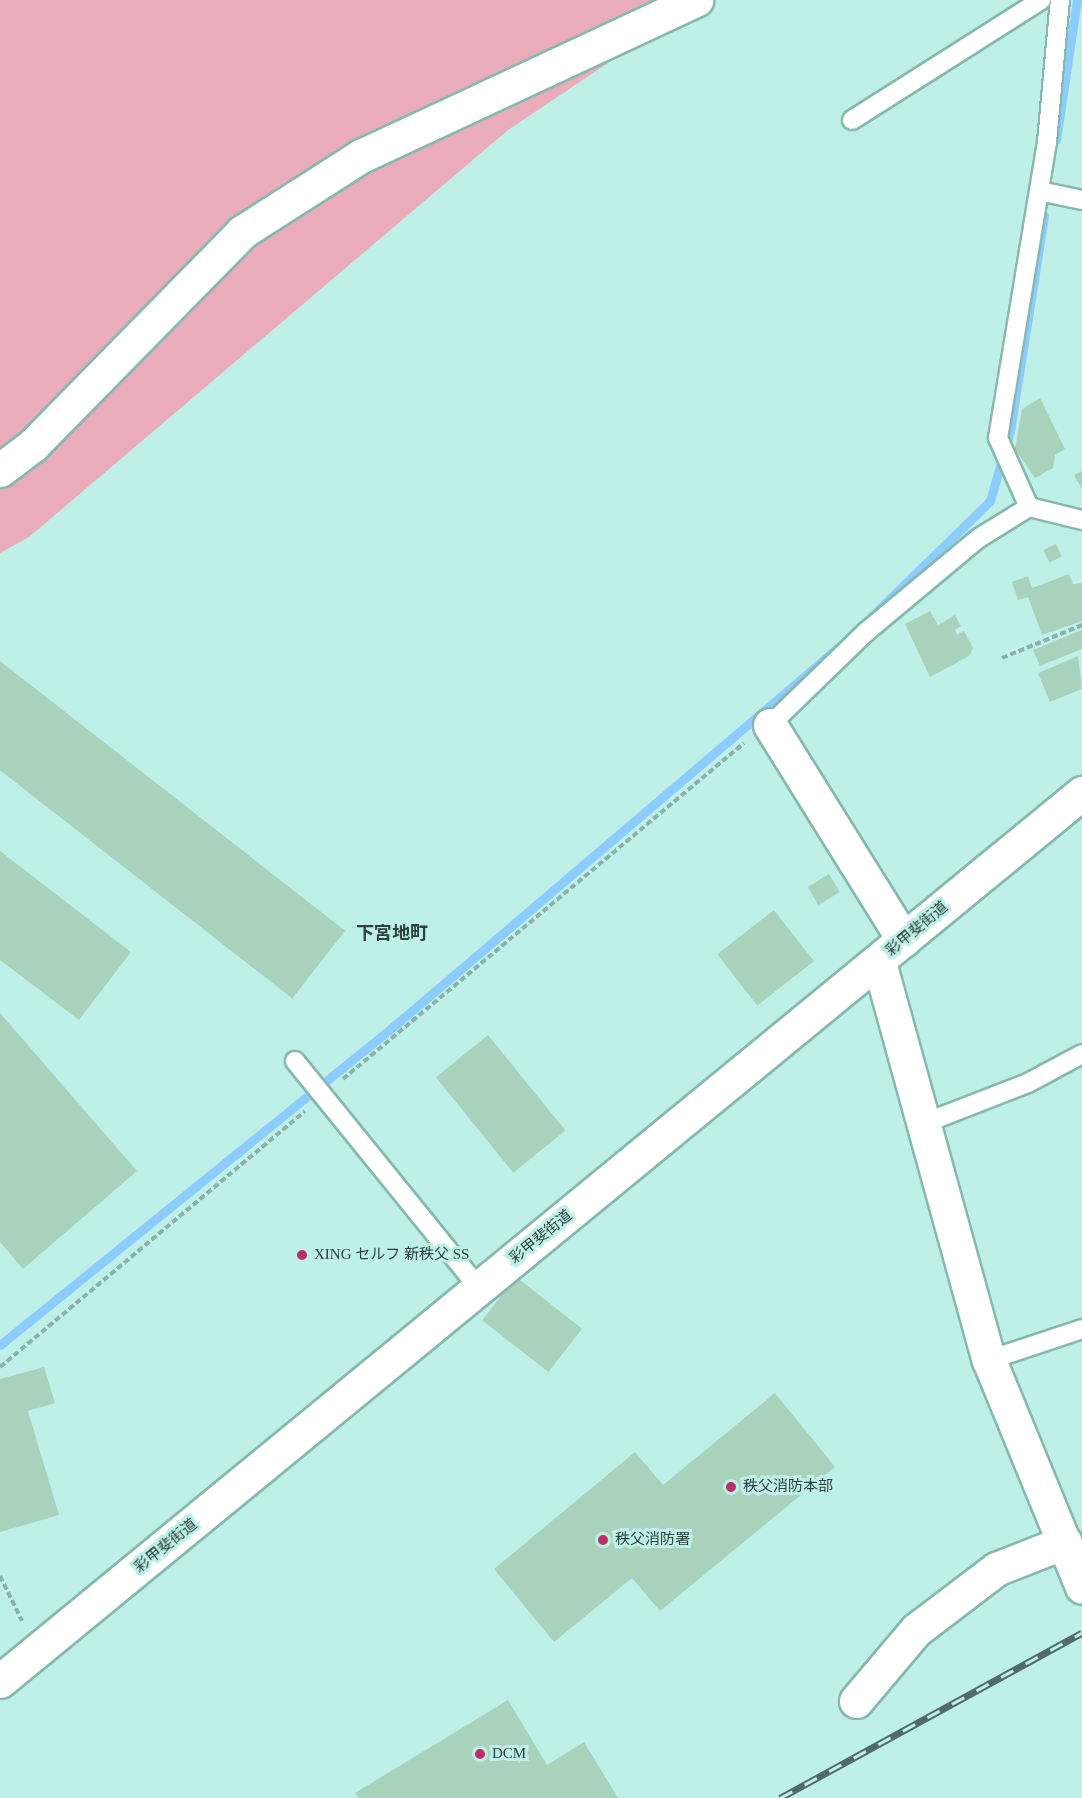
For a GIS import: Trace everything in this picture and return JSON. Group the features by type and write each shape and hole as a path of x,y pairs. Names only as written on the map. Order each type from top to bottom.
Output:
{"main road":[{"path":"0,470 33,445 242,232 361,156 696,0"},
{"path":"770,725 904,940"},
{"name":"彩甲斐街道","path":"0,1681 879,962 1082,793"},
{"path":"879,962 989,1360 1082,1587"},
{"path":"856,1701 916,1630 996,1569 1065,1542"}],"lane":[{"path":"852,120 1041,0"},
{"path":"1029,507 998,438 1039,191 1060,0"},
{"path":"1039,191 1082,200"},
{"path":"770,725 892,610 980,538 1029,507 1082,520"},
{"path":"925,1123 1028,1083 1082,1054"},
{"path":"295,1061 479,1288"},
{"path":"989,1360 1082,1329"}],"path":[{"path":"1002,658 1082,625"},
{"path":"0,1367 770,725"},
{"path":"0,1576 36,1651"}],"shaded area":[{"path":"0,0 702,0 508,130 29,537 0,553"}],"building":[{"path":"1040,398 1065,449 1055,455 1053,468 1035,478 1015,449 1022,409"},
{"path":"1082,471 1082,489 1074,475"},
{"path":"1056,544 1062,557 1049,563 1043,550"},
{"path":"1069,574 1073,584 1082,583 1082,621 1042,635 1028,597 1018,600 1012,582 1028,576 1032,588"},
{"path":"930,611 938,625 955,615 961,626 955,630 957,635 964,631 973,648 969,656 930,677 905,624"},
{"path":"1082,630 1082,649 1040,666 1033,650"},
{"path":"1078,656 1082,689 1050,702 1038,673"},
{"path":"0,661 345,931 292,998 0,770"},
{"path":"0,851 131,952 79,1020 0,960"},
{"path":"829,874 840,892 818,905 808,887"},
{"path":"774,910 814,961 757,1006 717,954"},
{"path":"0,1013 137,1171 23,1269 0,1242"},
{"path":"488,1035 565,1131 513,1173 436,1077"},
{"path":"516,1277 582,1329 548,1372 482,1320"},
{"path":"44,1367 55,1403 28,1411 59,1515 0,1532 0,1379"},
{"path":"775,1393 835,1467 660,1611 632,1578 554,1642 494,1569 635,1452 663,1485"},
{"name":"DCM","path":"508,1700 547,1765 584,1742 618,1798 359,1798 355,1793"}],"waterway":[{"path":"1056,140 1077,0"},
{"path":"871,617 990,501 1010,431 1044,216"},
{"path":"0,1345 394,1026 841,645"}],"railway":[{"path":"780,1798 1082,1633"}],"place":[{"name":"XING セルフ 新秩父 SS","path":"302,1255"},
{"name":"秩父消防本部","path":"731,1487"},
{"name":"秩父消防署","path":"603,1540"},
{"name":"DCM","path":"480,1754"}],"district":[{"name":"下宮地町","path":"392,933"}]}
